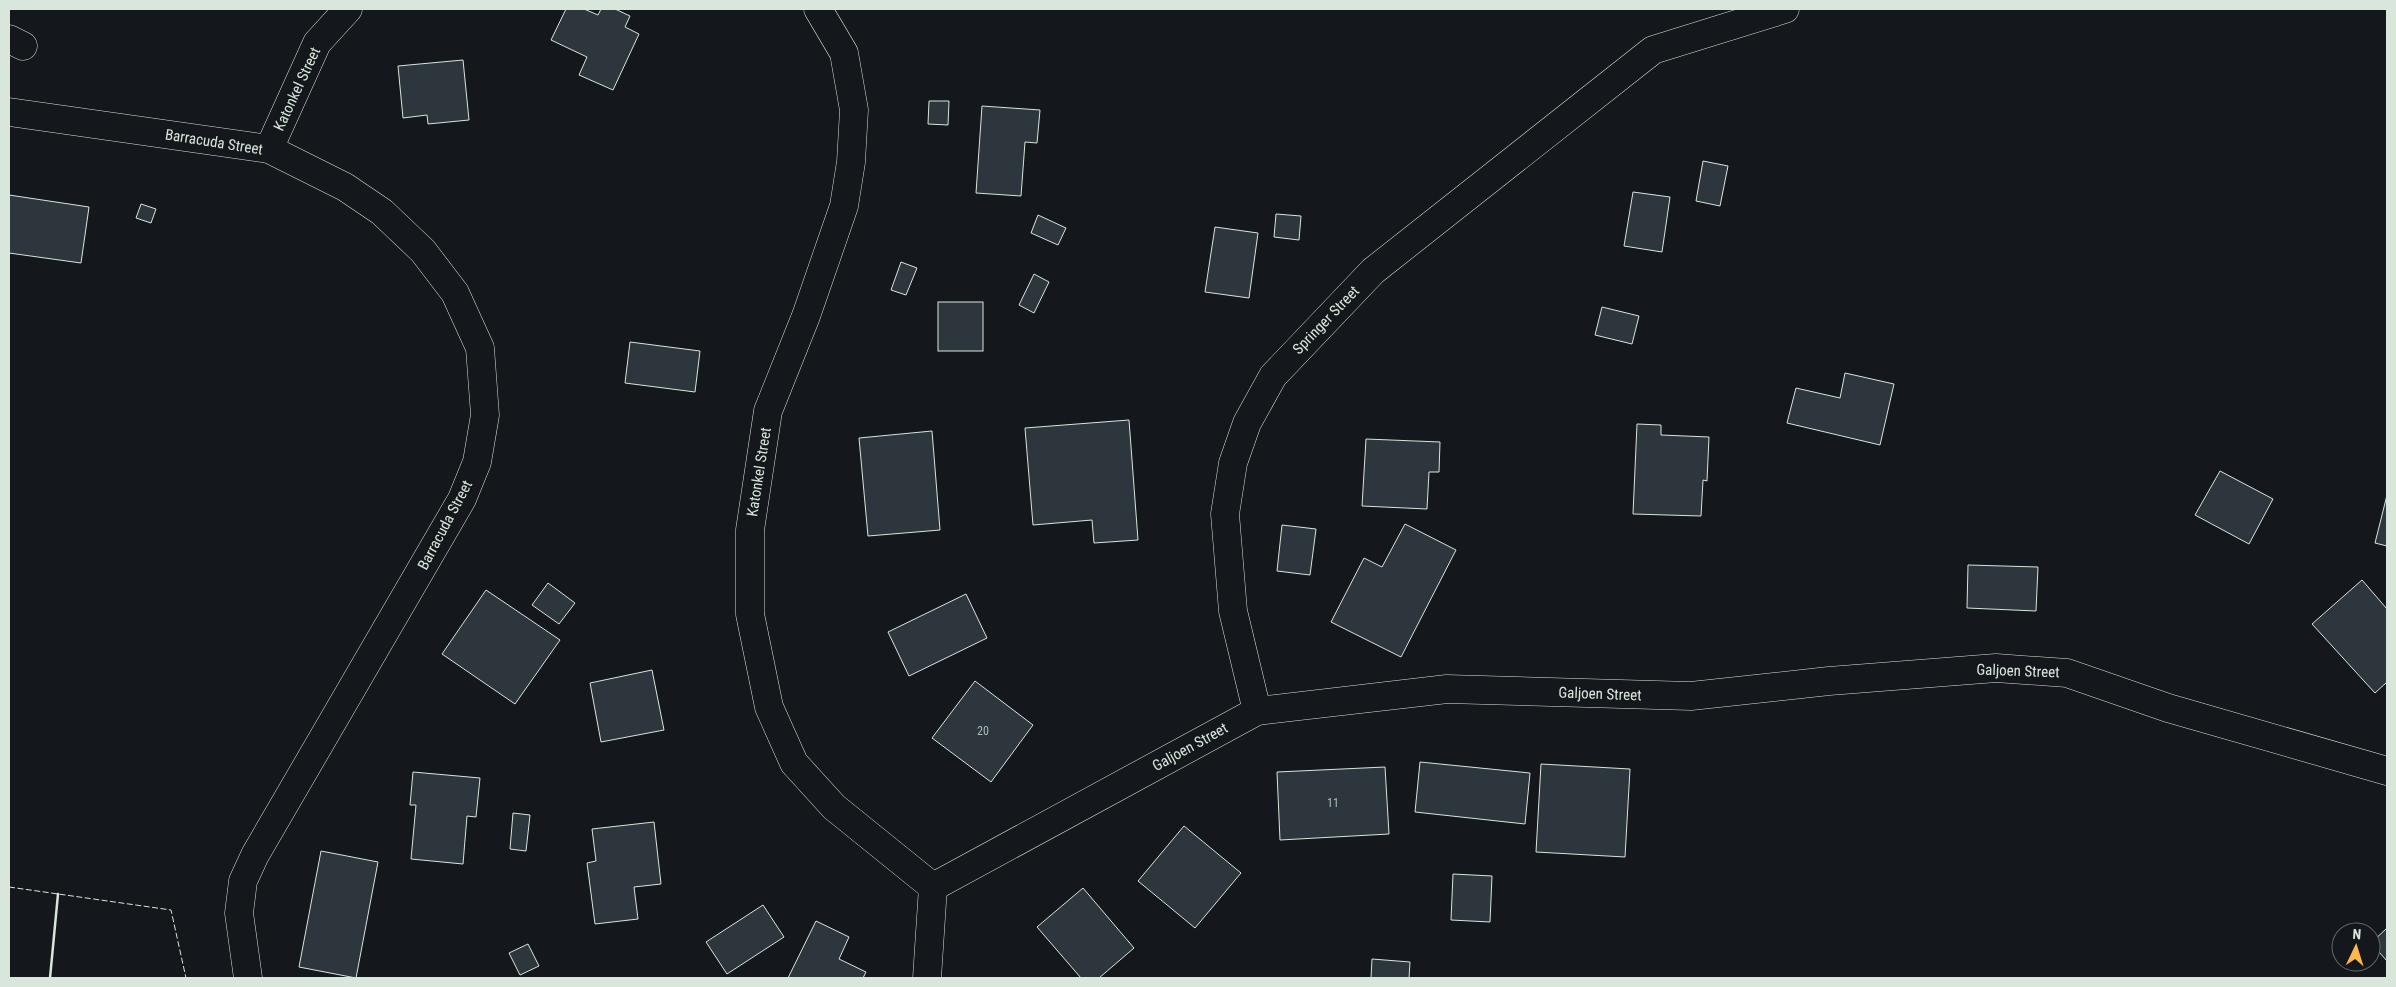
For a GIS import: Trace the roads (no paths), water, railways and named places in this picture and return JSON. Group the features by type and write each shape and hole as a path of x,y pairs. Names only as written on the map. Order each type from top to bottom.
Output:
{"street":[{"name":"Katonkel Street","path":"269,149 317,43 348,9"},
{"name":"Katonkel Street","path":"818,9 844,53 854,110 851,162 844,206 806,316 768,411 750,530 750,614 769,708 794,763 834,808 933,888"},
{"name":"Springer Street","path":"1257,711 1233,611 1225,514 1233,463 1247,422 1273,376 1373,271 1653,50 1786,9"},
{"name":"Barracuda Street","path":"9,112 269,149 346,187 382,212 423,251 455,293 480,348 485,415 476,462 462,499 256,855 243,881 239,913 248,978"},
{"name":"Galjoen Street","path":"933,888 1257,711 1447,689 1690,696 1829,681 1996,668 2067,673 2168,708 2387,771"},
{"path":"927,978 933,888"}]}
